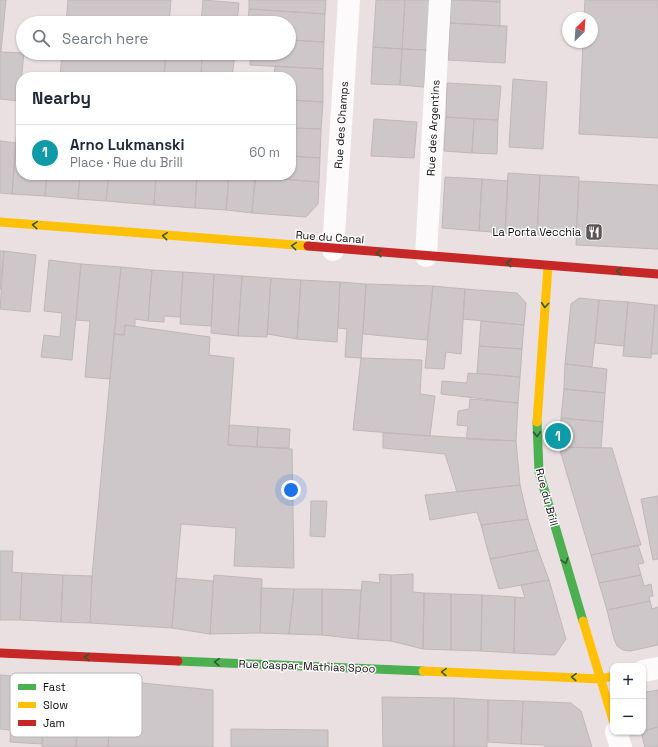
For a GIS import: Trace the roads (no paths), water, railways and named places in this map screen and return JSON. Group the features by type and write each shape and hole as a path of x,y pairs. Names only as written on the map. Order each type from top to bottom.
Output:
{"street":[{"name":"Rue des Champs","path":"333,250 349,0"},
{"name":"Rue des Argentins","path":"426,256 440,0"},
{"name":"Rue du Canal","path":"0,222 333,250 658,274"},
{"name":"Rue du Brill","path":"548,266 536,411 539,472 610,710"},
{"name":"Rue Caspar-Mathias Spoo","path":"0,653 601,679 610,677"},
{"path":"646,670 658,668"},
{"path":"617,735 621,747"}],"place":[{"name":"La Porta Vecchia","path":"594,232"},
{"name":"Arno Lukmanski","path":"558,436"}]}
